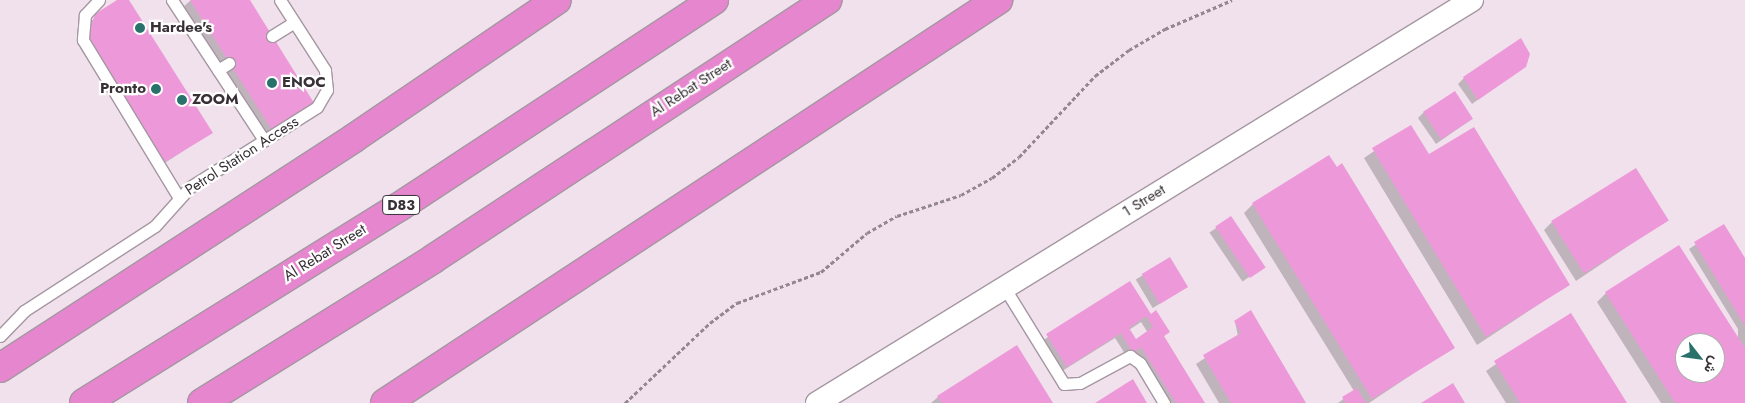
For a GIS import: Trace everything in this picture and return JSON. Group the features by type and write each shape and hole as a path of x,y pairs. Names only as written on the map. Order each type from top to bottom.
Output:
{"highway":[{"path":"0,368 354,138 557,0"},
{"name":"Al Rebat Street","path":"84,403 399,207 714,0"},
{"name":"Al Rebat Street","path":"202,403 433,259 827,0"},
{"path":"385,403 487,338 998,0"},
{"path":"406,403 487,338"}],"street":[{"name":"1 Street","path":"817,403 1472,0"}],"lane":[{"path":"99,0 85,15 83,40 179,198"},
{"name":"Petrol Station Access","path":"0,336 24,310 155,226 179,198 196,183 317,107 327,90 325,70 280,0"},
{"path":"176,1 264,140"},
{"path":"272,36 294,22"},
{"path":"218,70 229,63"},
{"path":"1004,287 1064,384 1080,383 1130,356 1140,363 1164,403"}],"path":[{"path":"625,403 710,322 737,303 822,272 866,232 992,178 1018,157 1095,76 1129,50 1165,28 1232,0"}],"building":[{"path":"117,0 129,0 213,133 165,162 87,40 95,14"},
{"name":"ENOC","path":"190,0 250,0 314,103 272,130"},
{"path":"1521,38 1530,54 1526,67 1478,100 1463,77"},
{"path":"1455,91 1473,119 1441,139 1423,112"},
{"path":"1411,125 1429,154 1474,127 1570,285 1486,337 1372,148"},
{"path":"1329,155 1337,167 1342,163 1455,348 1372,399 1252,203"},
{"path":"1636,168 1669,221 1584,274 1551,221"},
{"path":"1231,216 1266,267 1250,278 1215,227"},
{"path":"1724,224 1745,258 1745,326 1694,242"},
{"path":"1679,245 1745,348 1745,403 1675,403 1605,292"},
{"path":"1170,257 1188,287 1160,304 1142,274"},
{"path":"1130,281 1151,314 1156,310 1170,332 1164,336 1205,403 1176,403 1141,347 1133,353 1121,333 1067,367 1046,334","holes":["1146,316 1153,327 1136,339 1129,328"]},
{"path":"1251,310 1306,403 1231,403 1203,355 1241,333 1234,321"},
{"path":"1571,313 1627,403 1520,403 1494,361"},
{"path":"1017,345 1053,403 942,403 937,396"},
{"path":"1133,379 1147,403 1095,403"},
{"path":"1453,383 1465,403 1421,403"},
{"path":"1357,388 1366,403 1346,403 1342,397"}],"place":[{"name":"Hardee's","path":"140,28"},
{"name":"ENOC","path":"272,83"},
{"name":"Pronto","path":"156,89"},
{"name":"ZOOM","path":"182,100"}]}
